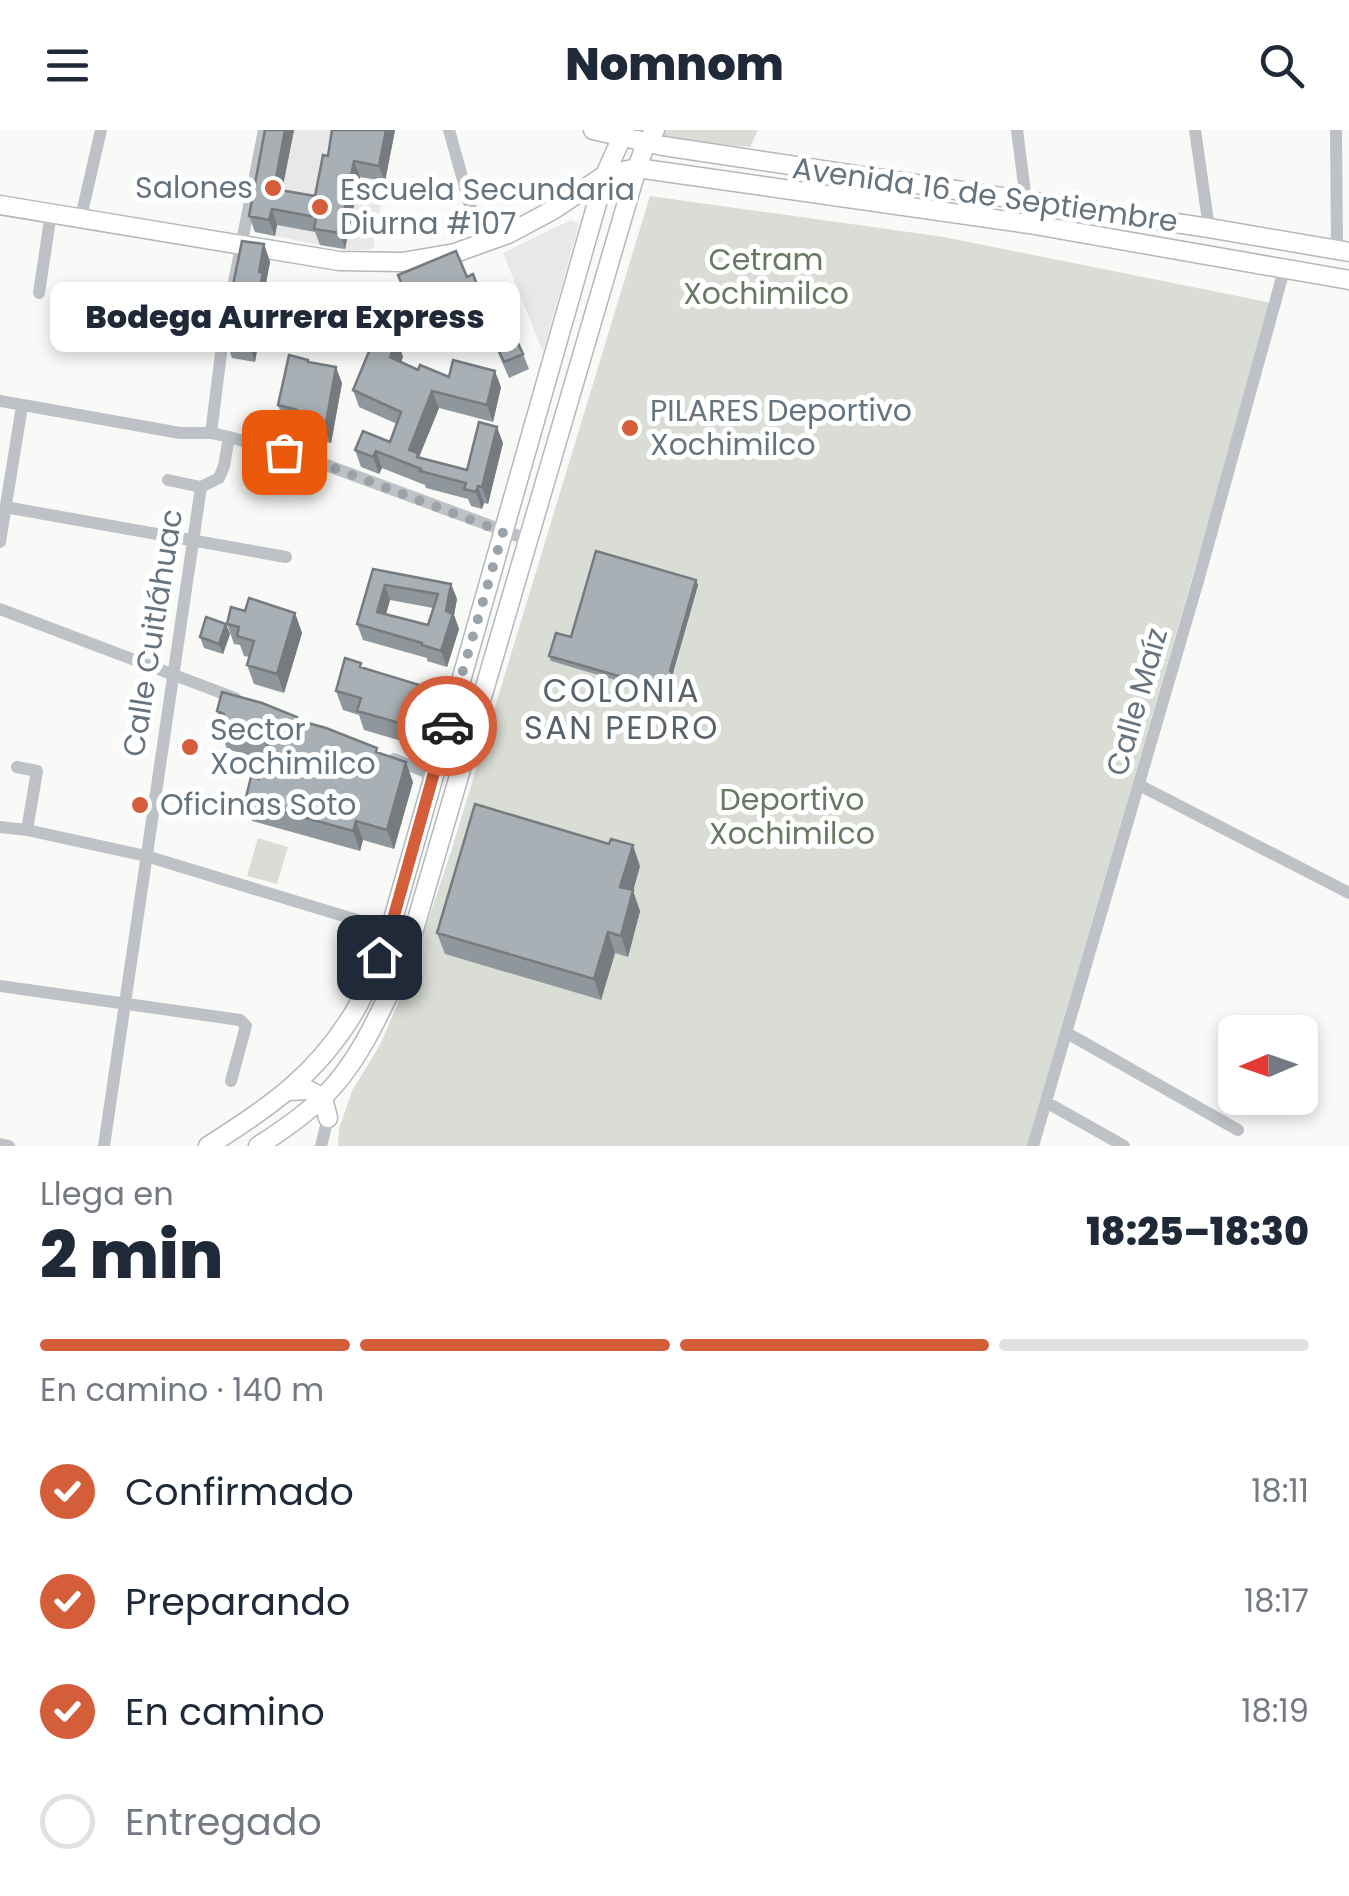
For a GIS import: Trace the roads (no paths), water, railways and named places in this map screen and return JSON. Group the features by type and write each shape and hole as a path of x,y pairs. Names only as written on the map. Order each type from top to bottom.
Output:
{"main road":[{"name":"Avenida 16 de Septiembre","path":"593,130 650,136 812,170 1343,251"},
{"path":"208,1146 266,1110 319,1061 356,1008 390,930 604,175 623,133"},
{"path":"258,1146 323,1098 337,1081 378,1018 406,957 637,168 650,136"},
{"name":"Avenida 16 de Septiembre","path":"604,175 637,168 808,191 1029,224 1349,280"},
{"path":"808,191 812,170"},
{"path":"0,206 340,261 402,262 481,245 508,234 553,210 604,175"},
{"path":"890,203 894,182"},
{"path":"553,210 568,212 589,230"},
{"path":"483,601 509,607"},
{"path":"289,1091 308,1090 323,1098 328,1118"}],"street":[{"path":"81,217 101,130"},
{"path":"211,433 223,338 264,130"},
{"path":"449,130 481,245"},
{"path":"1017,130 1029,224"},
{"path":"1195,130 1209,228"},
{"path":"1336,130 1343,251"},
{"path":"39,293 51,213"},
{"name":"Calle Maíz","path":"1033,1146 1284,270"},
{"path":"0,402 180,434 229,436 318,462 529,540"},
{"path":"0,542 22,406"},
{"name":"Calle Cuitláhuac","path":"104,1146 201,487 219,478 229,436"},
{"path":"168,480 201,487"},
{"path":"5,507 286,557"},
{"path":"0,609 248,703"},
{"path":"378,753 433,775"},
{"path":"17,767 36,770 27,830"},
{"path":"1139,785 1349,893"},
{"path":"0,826 146,856 390,930"},
{"path":"0,986 240,1020 246,1026 231,1081"},
{"path":"1067,1032 1238,1130"},
{"path":"321,1146 337,1081"},
{"path":"1046,1102 1124,1146"},
{"path":"0,1144 9,1146"}],"place":[{"name":"Salones","path":"273,188"},
{"name":"Escuela Secundaria Diurna #107","path":"320,207"},
{"name":"PILARES Deportivo Xochimilco","path":"630,428"},
{"name":"Bodega Aurrera Express","path":"284,452"},
{"name":"Sector Xochimilco","path":"190,747"},
{"name":"Oficinas Soto","path":"140,805"}],"district":[{"name":"COLONIA SAN PEDRO","path":"622,710"}],"park label":[{"name":"Cetram Xochimilco","path":"766,277"},
{"name":"Deportivo Xochimilco","path":"792,817"}]}
